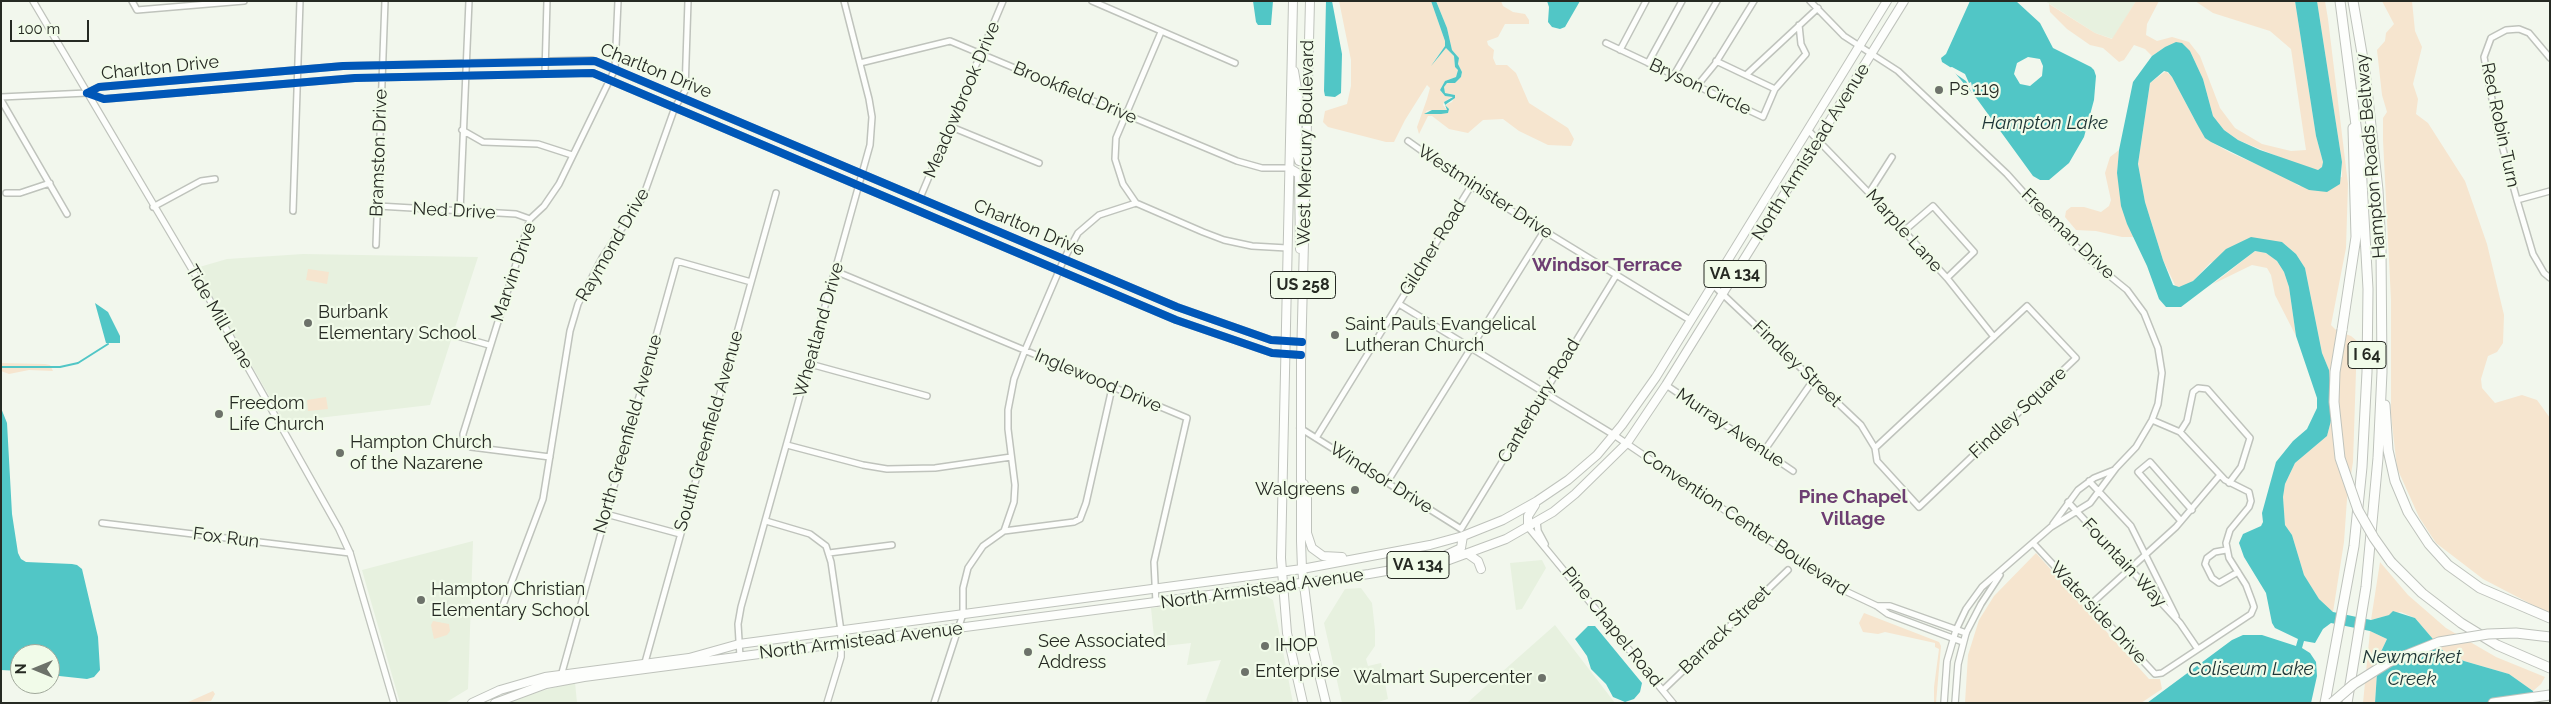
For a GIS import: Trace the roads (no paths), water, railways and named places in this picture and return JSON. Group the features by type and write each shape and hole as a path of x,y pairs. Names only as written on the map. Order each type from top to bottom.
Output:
{"highway":[{"name":"Hampton Roads Beltway","path":"2340,1 2355,101"},
{"name":"Hampton Roads Beltway","path":"2353,1 2364,71 2378,190 2381,249 2382,372"},
{"path":"2355,101 2352,145 2356,237 2334,385 2337,443 2345,475 2358,510 2374,538 2391,562 2422,593 2461,623 2497,645 2550,668"},
{"name":"I 64","path":"2325,703 2344,608 2360,492 2368,347 2367,260 2355,101"},
{"path":"2382,372 2388,450 2397,487 2418,529 2435,552 2456,571 2488,593 2550,618"},
{"name":"I 64","path":"2347,703 2362,616 2373,516 2382,372"},
{"path":"2332,703 2354,684 2381,667 2413,651 2439,642 2488,634 2516,633 2550,637"},
{"path":"2493,703 2550,695"}],"main road":[{"name":"West Mercury Boulevard","path":"1293,1 1284,354 1281,572 1287,633 1303,703"},
{"name":"West Mercury Boulevard","path":"1310,1 1301,355 1300,467 1302,569 1311,641 1326,703"},
{"name":"North Armistead Avenue","path":"644,666 694,656 739,644 1302,569 1419,548 1502,520 1537,501 1585,466 1614,435 1650,385 1887,1"},
{"name":"North Armistead Avenue","path":"472,703 526,681 644,666 740,657 1303,584 1404,568 1468,554 1528,528 1575,494 1627,443 1666,385 1904,1"},
{"path":"1291,62 1298,95 1297,154 1299,161 1306,162"},
{"path":"1288,168 1298,174 1298,228 1304,265"},
{"path":"1300,467 1307,498 1308,538 1312,548 1320,554 1337,558 1394,549 1419,548"},
{"path":"1528,528 1528,516 1537,501"},
{"path":"1404,568 1421,560 1456,552 1462,546 1462,532"},
{"path":"1468,554 1478,561 1481,569 1482,549"},
{"name":"North Armistead Avenue","path":"495,703 561,677"}],"street":[{"name":"Tide Mill Lane","path":"33,1 266,398 350,553 394,703"},
{"path":"132,1 137,10 244,1"},
{"path":"293,211 300,1"},
{"name":"Bramston Drive","path":"376,245 385,1"},
{"path":"460,212 469,1"},
{"path":"545,73 546,1"},
{"name":"Marvin Drive","path":"550,457 472,447 463,440 464,427 530,219 544,206 559,184 615,69 618,1"},
{"name":"Raymond Drive","path":"503,605 538,517 550,457 570,331 578,304 602,258 643,197 675,107 682,97 686,84 688,1"},
{"name":"Wheatland Drive","path":"740,657 738,624 742,607 870,145 872,117 844,1"},
{"name":"Meadowbrook Drive","path":"920,198 949,126 1004,1"},
{"path":"1092,1 1236,63"},
{"path":"1648,63 1682,1"},
{"path":"1674,75 1717,1"},
{"path":"1698,86 1754,1"},
{"name":"Freeman Drive","path":"1810,1 1837,30 1910,81 2020,187 2048,220 2135,299 2153,330 2160,357 2160,391 2152,420 2136,447 2116,468 2100,492 2077,513 2051,527 2004,569"},
{"path":"1620,50 1644,2"},
{"path":"1746,75 1818,8"},
{"name":"Bryson Circle","path":"1606,43 1763,117 1775,89 1806,54 1801,44 1799,25"},
{"name":"Red Robin Turn","path":"2550,58 2529,34 2519,29 2506,30 2492,38 2484,57 2498,131 2517,200 2534,254 2544,274 2550,278"},
{"path":"1161,32 1116,138 1115,159 1123,184 1136,203 1224,240 1252,246 1287,248"},
{"name":"Brookfield Drive","path":"860,63 950,41 1237,161 1262,168 1288,168"},
{"name":"Charlton Drive","path":"1,99 87,93 99,88 297,70 467,62 590,60 1181,308 1264,338 1302,342"},
{"path":"1716,61 1775,89"},
{"name":"Charlton Drive","path":"87,93 104,99 297,82 382,77 590,72 1176,320 1272,354 1301,355"},
{"path":"1,99 67,214"},
{"path":"949,126 1039,163"},
{"path":"462,130 483,142 538,144 572,155"},
{"name":"Marple Lane","path":"1808,130 1869,192 1947,278 1994,337"},
{"name":"Westminister Drive","path":"1408,141 1471,186 1690,320"},
{"path":"1869,192 1892,157"},
{"path":"153,207 201,181 215,179"},
{"path":"6,193 20,193 50,183"},
{"name":"Gildner Road","path":"1316,438 1471,186"},
{"path":"2517,200 2550,191"},
{"name":"South Greenfield Avenue","path":"644,666 776,193"},
{"path":"1004,531 1014,502 1015,484 1008,410 1014,379 1025,350 1059,270 1078,233 1088,222 1104,213 1136,203"},
{"name":"Ned Drive","path":"378,206 516,214 530,219"},
{"path":"1904,231 1933,206 1974,252 1947,278"},
{"path":"1388,481 1544,231"},
{"name":"North Greenfield Avenue","path":"561,677 677,262 751,282"},
{"name":"Inglewood Drive","path":"836,271 1187,418 1154,562 1156,603"},
{"name":"Canterbury Road","path":"1462,532 1617,274"},
{"name":"Findley Street","path":"1712,285 1861,425 1875,448"},
{"path":"1399,304 1614,435"},
{"name":"Findley Square","path":"2028,306 2076,358 1919,507 1877,461 1875,448 2028,306"},
{"path":"457,336 489,345"},
{"path":"810,364 927,396"},
{"path":"1764,451 1814,379"},
{"name":"Murray Avenue","path":"1666,385 1793,471"},
{"path":"934,703 963,614 963,588 968,568 983,546 1004,531 1074,522 1080,519 1086,503 1112,388"},
{"path":"2180,432 2186,424 2193,392 2198,388 2207,389 2250,438 2240,467 2229,483"},
{"path":"2152,420 2180,432 2229,483 2249,492 2251,502 2230,530 2226,550 2209,556 2206,561 2206,568 2217,582 2222,582 2238,572"},
{"name":"Windsor Drive","path":"1300,428 1388,481 1462,532"},
{"name":"Convention Center Boulevard","path":"1614,435 1841,589 1877,606 1888,614 1963,642"},
{"path":"787,445 862,465 887,469 935,468 1011,457"},
{"path":"2181,522 2138,472 2150,462 2192,510"},
{"name":"Freeman Drive","path":"2051,527 2068,502 2089,482 2116,468"},
{"path":"2090,605 2181,522 2220,475"},
{"name":"Fountain Way","path":"2089,482 2131,526 2180,623 2197,648"},
{"name":"Fountain Way","path":"2068,502 2180,623"},
{"path":"606,514 680,534"},
{"path":"766,521 816,537 826,546 829,553 842,643 838,666 827,703"},
{"name":"Pine Chapel Road","path":"1537,522 1538,531 1550,552"},
{"name":"Fox Run","path":"102,523 350,553"},
{"name":"Pine Chapel Road","path":"1528,528 1550,552 1673,703"},
{"name":"Waterside Drive","path":"2033,543 2155,674 2162,673 2253,610 2250,596 2226,550"},
{"path":"829,553 892,545"},
{"path":"1944,703 1945,671 1956,630 1977,593 2004,569"},
{"path":"1955,703 1956,679 1963,642 1980,604 2004,569"},
{"name":"Barrack Street","path":"1663,690 1788,570"},
{"name":"Convention Center Boulevard","path":"1877,606 1890,606 1966,634"}],"water":[{"path":"1253,1 1273,1 1271,25 1258,25"},
{"path":"1326,1 1332,1 1342,54 1341,93 1335,97 1325,96 1324,91"},
{"path":"1431,1 1436,1 1447,28 1452,50 1459,58 1458,64 1462,72 1461,77 1455,83 1447,83 1444,87 1445,93 1455,95 1455,98 1445,105 1444,102 1453,97 1445,96 1440,90 1445,81 1456,77 1458,70 1455,67 1454,56 1446,48 1431,66 1445,46 1445,41"},
{"path":"1547,1 1580,1 1565,27 1560,29 1552,27 1548,22 1549,7"},
{"name":"Hampton Lake","path":"1970,1 2016,1 2040,23 2053,48 2091,67 2096,76 2094,100 2084,137 2069,163 2049,180 2040,180 2033,176 1977,99 1950,67 1942,62 1941,58 1946,54","holes":["2028,57 2040,59 2043,66 2042,76 2030,86 2020,84 2014,74 2017,63"]},
{"name":"Newmarket Creek","path":"2295,1 2317,1 2342,162 2340,184 2327,192 2309,190 2211,142 2205,138 2172,77 2168,72 2164,71 2150,83 2138,164 2145,202 2163,260 2173,285 2179,287 2193,281 2226,249 2251,237 2282,242 2296,254 2305,268 2322,353 2329,370 2333,413 2327,436 2295,463 2285,484 2283,497 2285,525 2292,535 2304,575 2319,599 2333,612 2371,620 2389,615 2393,611 2415,618 2444,652 2464,661 2509,674 2533,691 2536,703 2375,703 2378,658 2387,639 2370,631 2331,623 2323,629 2315,643 2304,641 2302,648 2310,653 2316,662 2317,676 2311,703 2147,703 2232,640 2243,635 2262,635 2296,646 2298,639 2275,628 2272,623 2266,593 2244,557 2239,543 2243,534 2261,526 2263,522 2262,513 2276,462 2293,441 2307,429 2317,408 2317,398 2296,336 2289,287 2284,272 2277,261 2266,253 2255,251 2181,307 2166,307 2159,299 2121,206 2117,173 2119,150 2133,82 2152,56 2176,42 2182,43 2190,51 2203,79 2213,116 2224,130 2238,140 2260,150 2318,170 2322,167 2323,162 2316,136"},
{"path":"1445,105 1449,109 1448,113 1424,114 1432,110 1447,110"},
{"path":"95,303 108,312 120,336 120,343 106,343"},
{"path":"1,408 7,423 12,514 18,553 21,559 26,562 72,564 82,569 98,637 100,670 94,677 87,679 60,676 60,644 10,644 10,670 1,670"},
{"path":"1588,626 1595,626 1642,683 1640,692 1634,699 1625,702 1613,697 1606,684 1591,669 1587,656 1575,639"}],"waterway":[{"path":"1,367 60,367 78,363 108,344"}],"place":[{"name":"Ps 119","path":"1939,90"},
{"name":"Burbank Elementary School","path":"308,323"},
{"name":"Saint Pauls Evangelical Lutheran Church","path":"1335,335"},
{"name":"Freedom Life Church","path":"219,414"},
{"name":"Hampton Church of the Nazarene","path":"340,453"},
{"name":"Walgreens","path":"1355,490"},
{"name":"Hampton Christian Elementary School","path":"421,600"},
{"name":"IHOP","path":"1265,646"},
{"name":"See Associated Address","path":"1028,652"},
{"name":"Enterprise","path":"1245,672"},
{"name":"Walmart Supercenter","path":"1542,678"}],"district":[{"name":"Windsor Terrace","path":"1607,265"},
{"name":"Pine Chapel Village","path":"1853,508"}],"water label":[{"name":"Coliseum Lake","path":"2251,669"}]}
